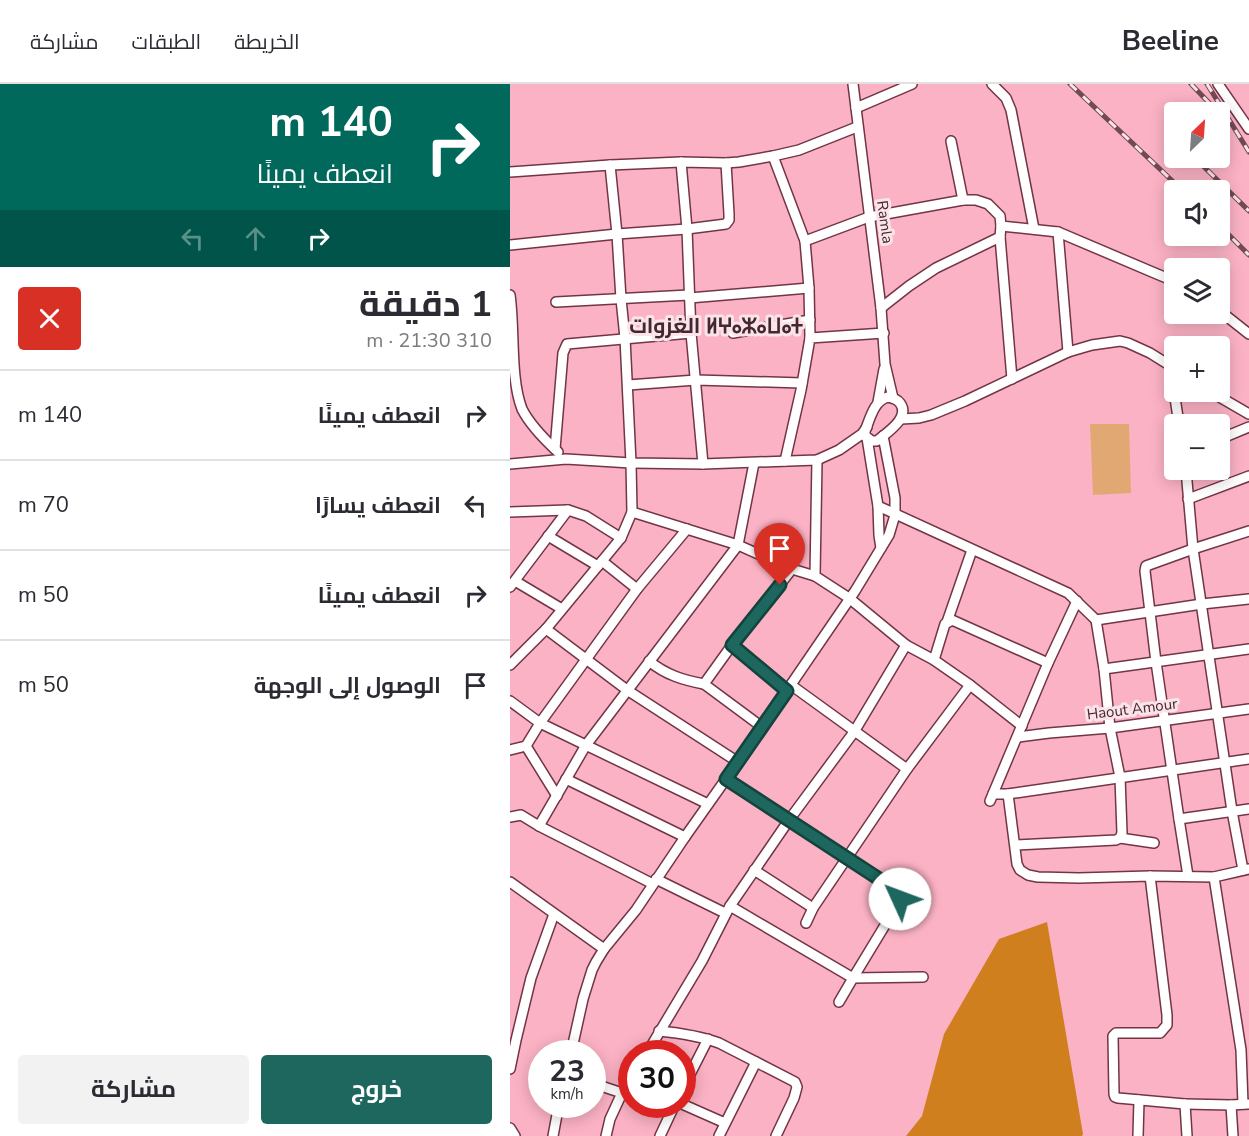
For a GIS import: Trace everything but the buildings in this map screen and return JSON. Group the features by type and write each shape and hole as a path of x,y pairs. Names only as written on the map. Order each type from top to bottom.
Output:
{"street":[{"name":"Ramla","path":"853,84 884,333 885,364"},
{"path":"856,108 912,84"},
{"path":"992,84 1006,98 1011,110 1034,230"},
{"path":"1218,84 1249,129"},
{"path":"510,172 681,162 726,163 799,150 857,127"},
{"path":"951,141 963,200"},
{"path":"773,156 805,241 810,320 810,338 802,383 784,461"},
{"path":"681,162 687,229 691,333 703,464"},
{"path":"510,245 721,226 728,223 729,214 726,163"},
{"path":"510,665 546,629 621,538 632,512 628,385 610,165"},
{"path":"805,241 869,217 963,200 976,200 988,204 1000,216 1012,379"},
{"path":"1001,226 1058,232 1164,276"},
{"path":"1058,232 1068,352"},
{"path":"881,308 936,268 1000,237"},
{"path":"556,302 689,297 808,288"},
{"path":"510,295 512,363 521,407 527,419 566,459"},
{"path":"1230,319 1249,334"},
{"path":"733,333 810,320"},
{"path":"555,449 561,375 567,344 691,333"},
{"path":"810,338 884,333"},
{"path":"901,419 931,415 1068,352 1092,345 1120,341 1139,347 1164,361"},
{"path":"885,364 893,398"},
{"path":"881,548 878,507 865,433 878,402 885,364"},
{"path":"628,385 696,380 802,383"},
{"path":"865,433 874,441 883,436 901,419 903,408 897,400 882,398 878,402"},
{"path":"1228,402 1249,414"},
{"path":"1230,435 1249,427"},
{"path":"510,464 566,459 703,464 817,460 839,450 865,433"},
{"path":"574,1040 587,983 604,949 636,910 789,688 855,591 889,535 895,515 895,498 883,436"},
{"path":"815,576 817,460"},
{"path":"539,826 586,745 738,545 754,463"},
{"path":"1188,499 1249,476"},
{"path":"1008,794 1017,864 1020,870 1028,875 1079,878 1214,877 1246,870 1232,811 1193,549 1187,480"},
{"path":"878,507 1068,593 1096,620 1110,728 1120,777 1122,833 1120,838"},
{"path":"510,512 568,510 586,516 621,538"},
{"path":"562,609 513,584 568,510"},
{"path":"632,512 738,545 792,569 815,576 849,598 906,645 934,660 970,685 1022,726"},
{"path":"510,750 526,746 585,660 638,589 687,529"},
{"path":"1188,876 1144,571 1146,566 1249,531"},
{"path":"548,536 600,564 638,589"},
{"path":"934,660 972,550"},
{"path":"704,684 792,569"},
{"path":"1096,620 1249,599"},
{"path":"1077,601 1048,663 992,798 1249,759"},
{"path":"947,622 954,620 1048,663"},
{"path":"546,629 627,690 738,762"},
{"path":"732,645 789,688 908,769"},
{"path":"654,1040 702,961 727,910 789,820 854,732 906,645"},
{"path":"1104,669 1249,649"},
{"path":"649,661 663,672 683,680 704,684 762,727"},
{"path":"806,923 813,908 846,858 970,685"},
{"path":"510,700 540,723 708,804"},
{"name":"Haout Amour","path":"1018,737 1110,728 1249,709"},
{"path":"526,746 557,796"},
{"path":"566,779 685,837"},
{"path":"726,779 896,890 900,899 839,1002"},
{"path":"1179,819 1249,809"},
{"path":"510,817 521,815 654,882 727,910 852,978 923,977"},
{"path":"1016,845 1120,838 1154,843"},
{"path":"754,870 813,908"},
{"path":"1150,876 1167,1025 1160,1033 1116,1033 1113,1036 1115,1097 1185,1104 1246,1104 1241,1050 1214,877"},
{"path":"510,882 604,949"},
{"path":"510,1069 531,978 554,914"},
{"path":"659,1031 708,1039 791,1079 796,1084 794,1098 776,1136"},
{"path":"696,1063 708,1039"},
{"path":"719,1136 756,1062"},
{"path":"1138,1136 1139,1100"},
{"path":"606,1136 610,1119 618,1102"},
{"path":"1185,1104 1187,1136"},
{"path":"1231,1105 1233,1136"},
{"path":"696,1110 725,1123"},
{"path":"553,1136 557,1118"},
{"path":"660,1136 668,1118"},
{"path":"510,1128 514,1136"}],"shaded area":[{"path":"1090,424 1129,424 1131,493 1093,495"},
{"path":"1047,922 1082,1136 906,1136 922,1116 944,1034 999,939"}],"railway":[{"path":"1070,84 1171,180"},
{"path":"1191,84 1208,102"},
{"path":"1207,84 1249,152"},
{"path":"1205,168 1249,211"},
{"path":"1230,236 1249,255"}],"district":[{"name":"الغزوات ⵍⵖⴰⵣⴰⵡⴰⵜ","path":"716,326"}],"route":[{"path":"780,585 732,645 787,691 726,779 896,890 900,899"}]}
